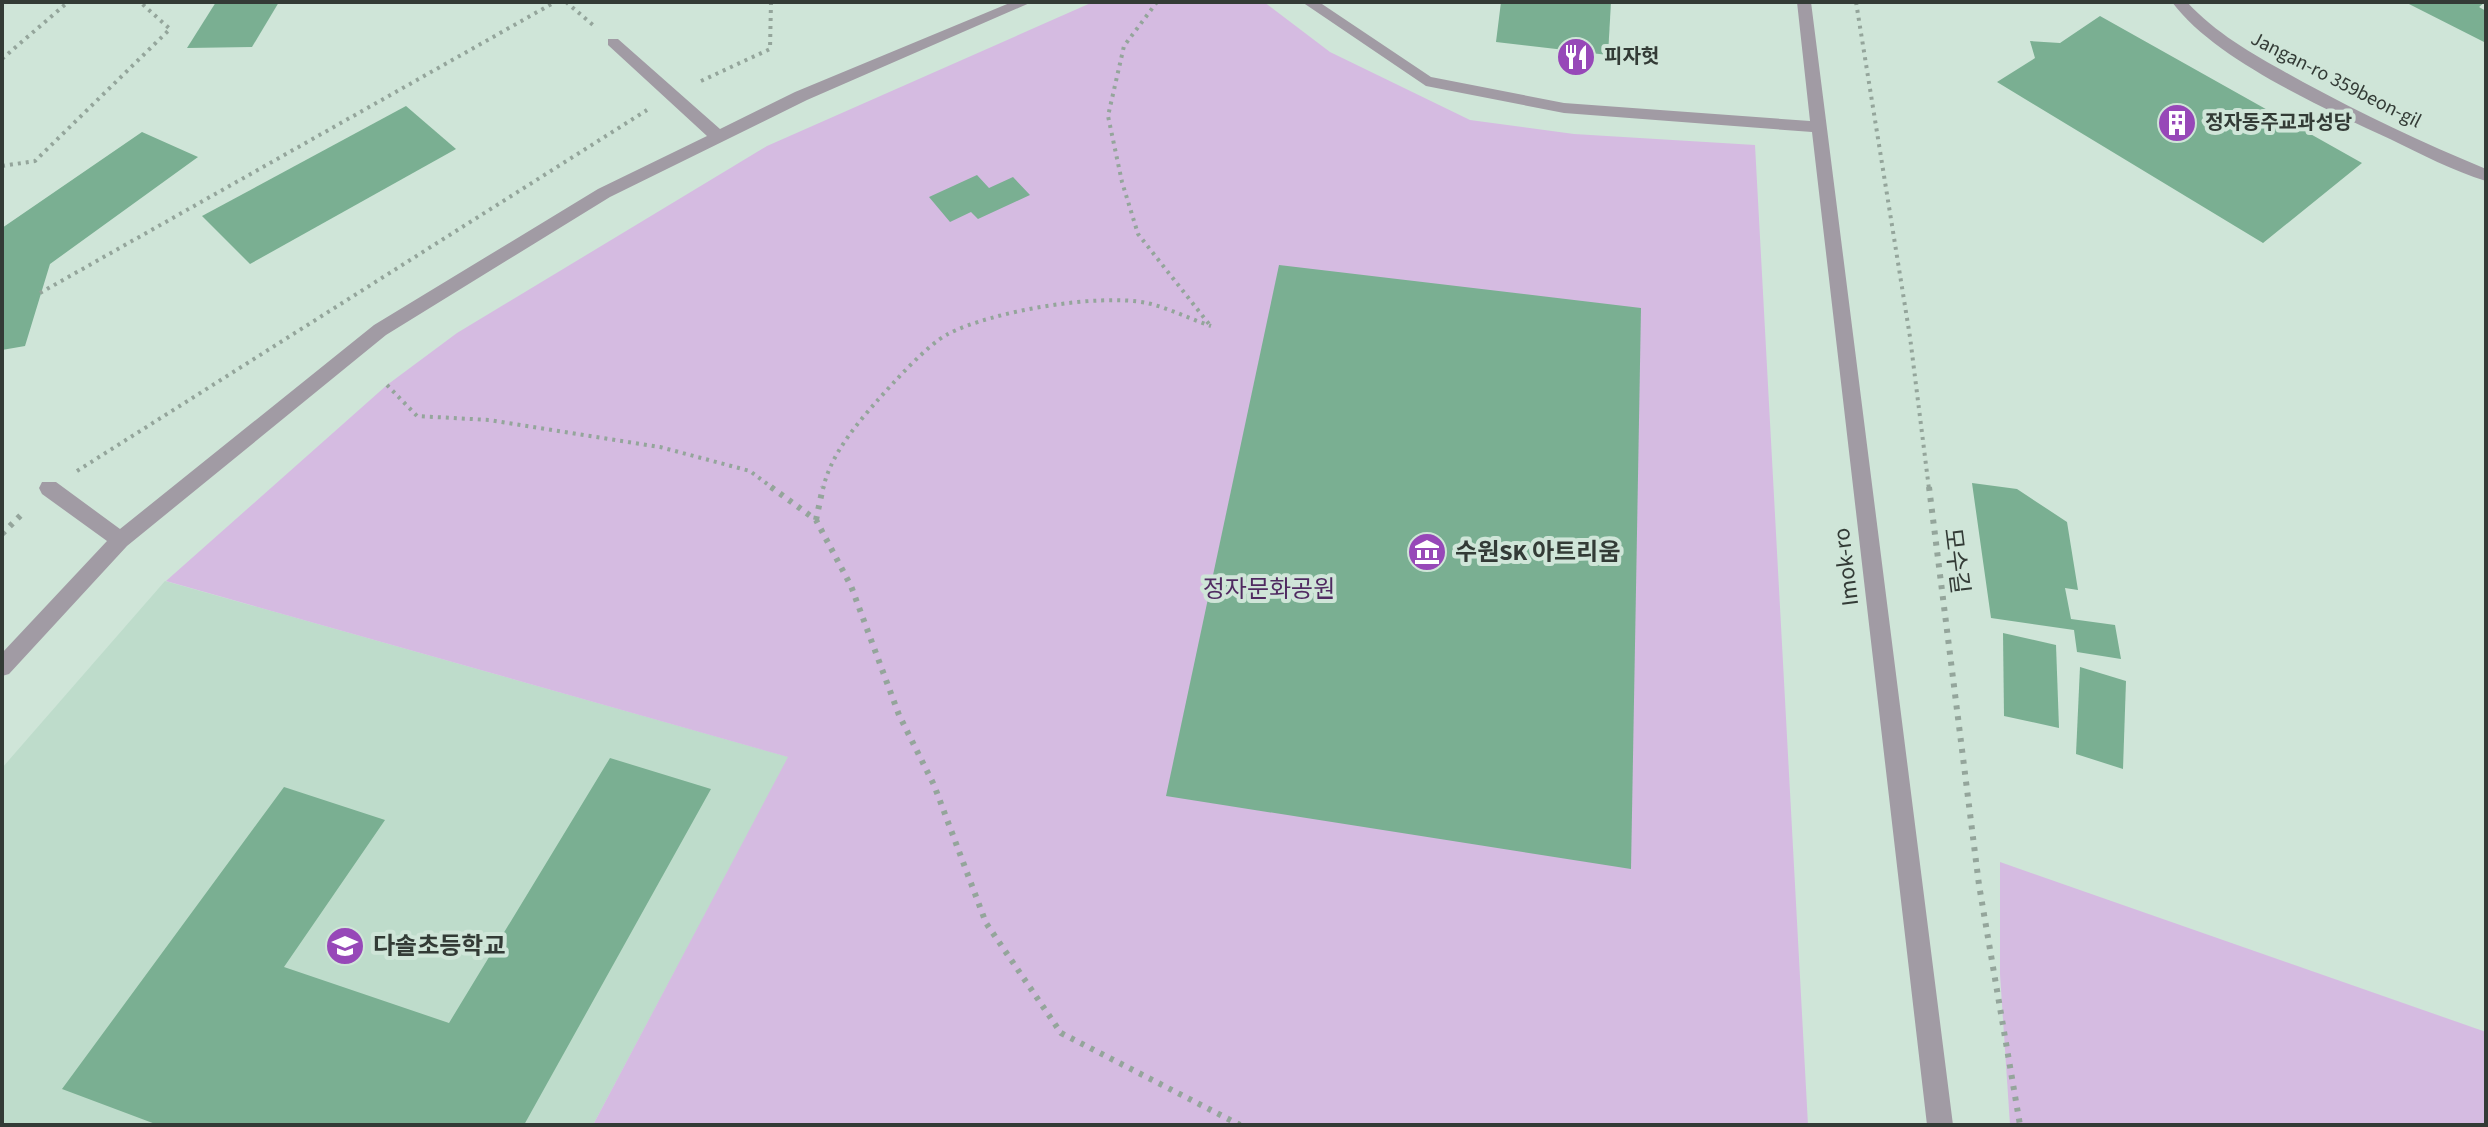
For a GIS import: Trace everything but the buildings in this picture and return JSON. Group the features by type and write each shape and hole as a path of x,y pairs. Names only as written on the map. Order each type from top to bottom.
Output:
{"street":[{"path":"2,667 120,540 380,330 604,193 801,96 1025,2"},
{"path":"1309,2 1426,81 1564,108 1819,127"},
{"name":"Imok-ro","path":"1804,2 1940,1125"},
{"name":"Jangan-ro 359beon-gil","path":"2179,2 2227,46 2348,111 2486,175"},
{"path":"613,42 717,136"},
{"path":"49,488 120,540"}],"path":[{"path":"2,59 68,2"},
{"path":"2,166 35,161 170,29 140,2"},
{"path":"40,293 555,2"},
{"path":"49,488 672,95 770,49 771,2"},
{"path":"816,520 826,474 856,425 896,380 947,334 1017,312 1078,301 1146,303 1211,326 1138,234 1122,182 1108,116 1124,46 1157,2"},
{"name":"모수길","path":"1856,2 1910,337 1979,885 2020,1125"},
{"path":"2,51 11,49"},
{"path":"387,385 417,416 489,420 556,429 660,447 750,471 816,520 851,586 899,715 934,785 986,923 1061,1033 1240,1125"}],"shaded area":[{"name":"다솔초등학교","path":"165,581 789,757 593,1125 2,1125 2,768"}],"green space":[{"name":"정자문화공원","path":"1093,2 1264,2 1330,52 1470,120 1574,134 1755,145 1808,1125 593,1125 788,757 166,581 387,385 457,333 767,146"},
{"path":"2000,862 2486,1032 2486,1125 2010,1125 2000,974"}],"place":[{"name":"피자헛","path":"1576,57"},
{"name":"정자동주교과성당","path":"2177,123"},
{"name":"수원SK 아트리움","path":"1427,552"},
{"name":"다솔초등학교","path":"345,946"}]}
